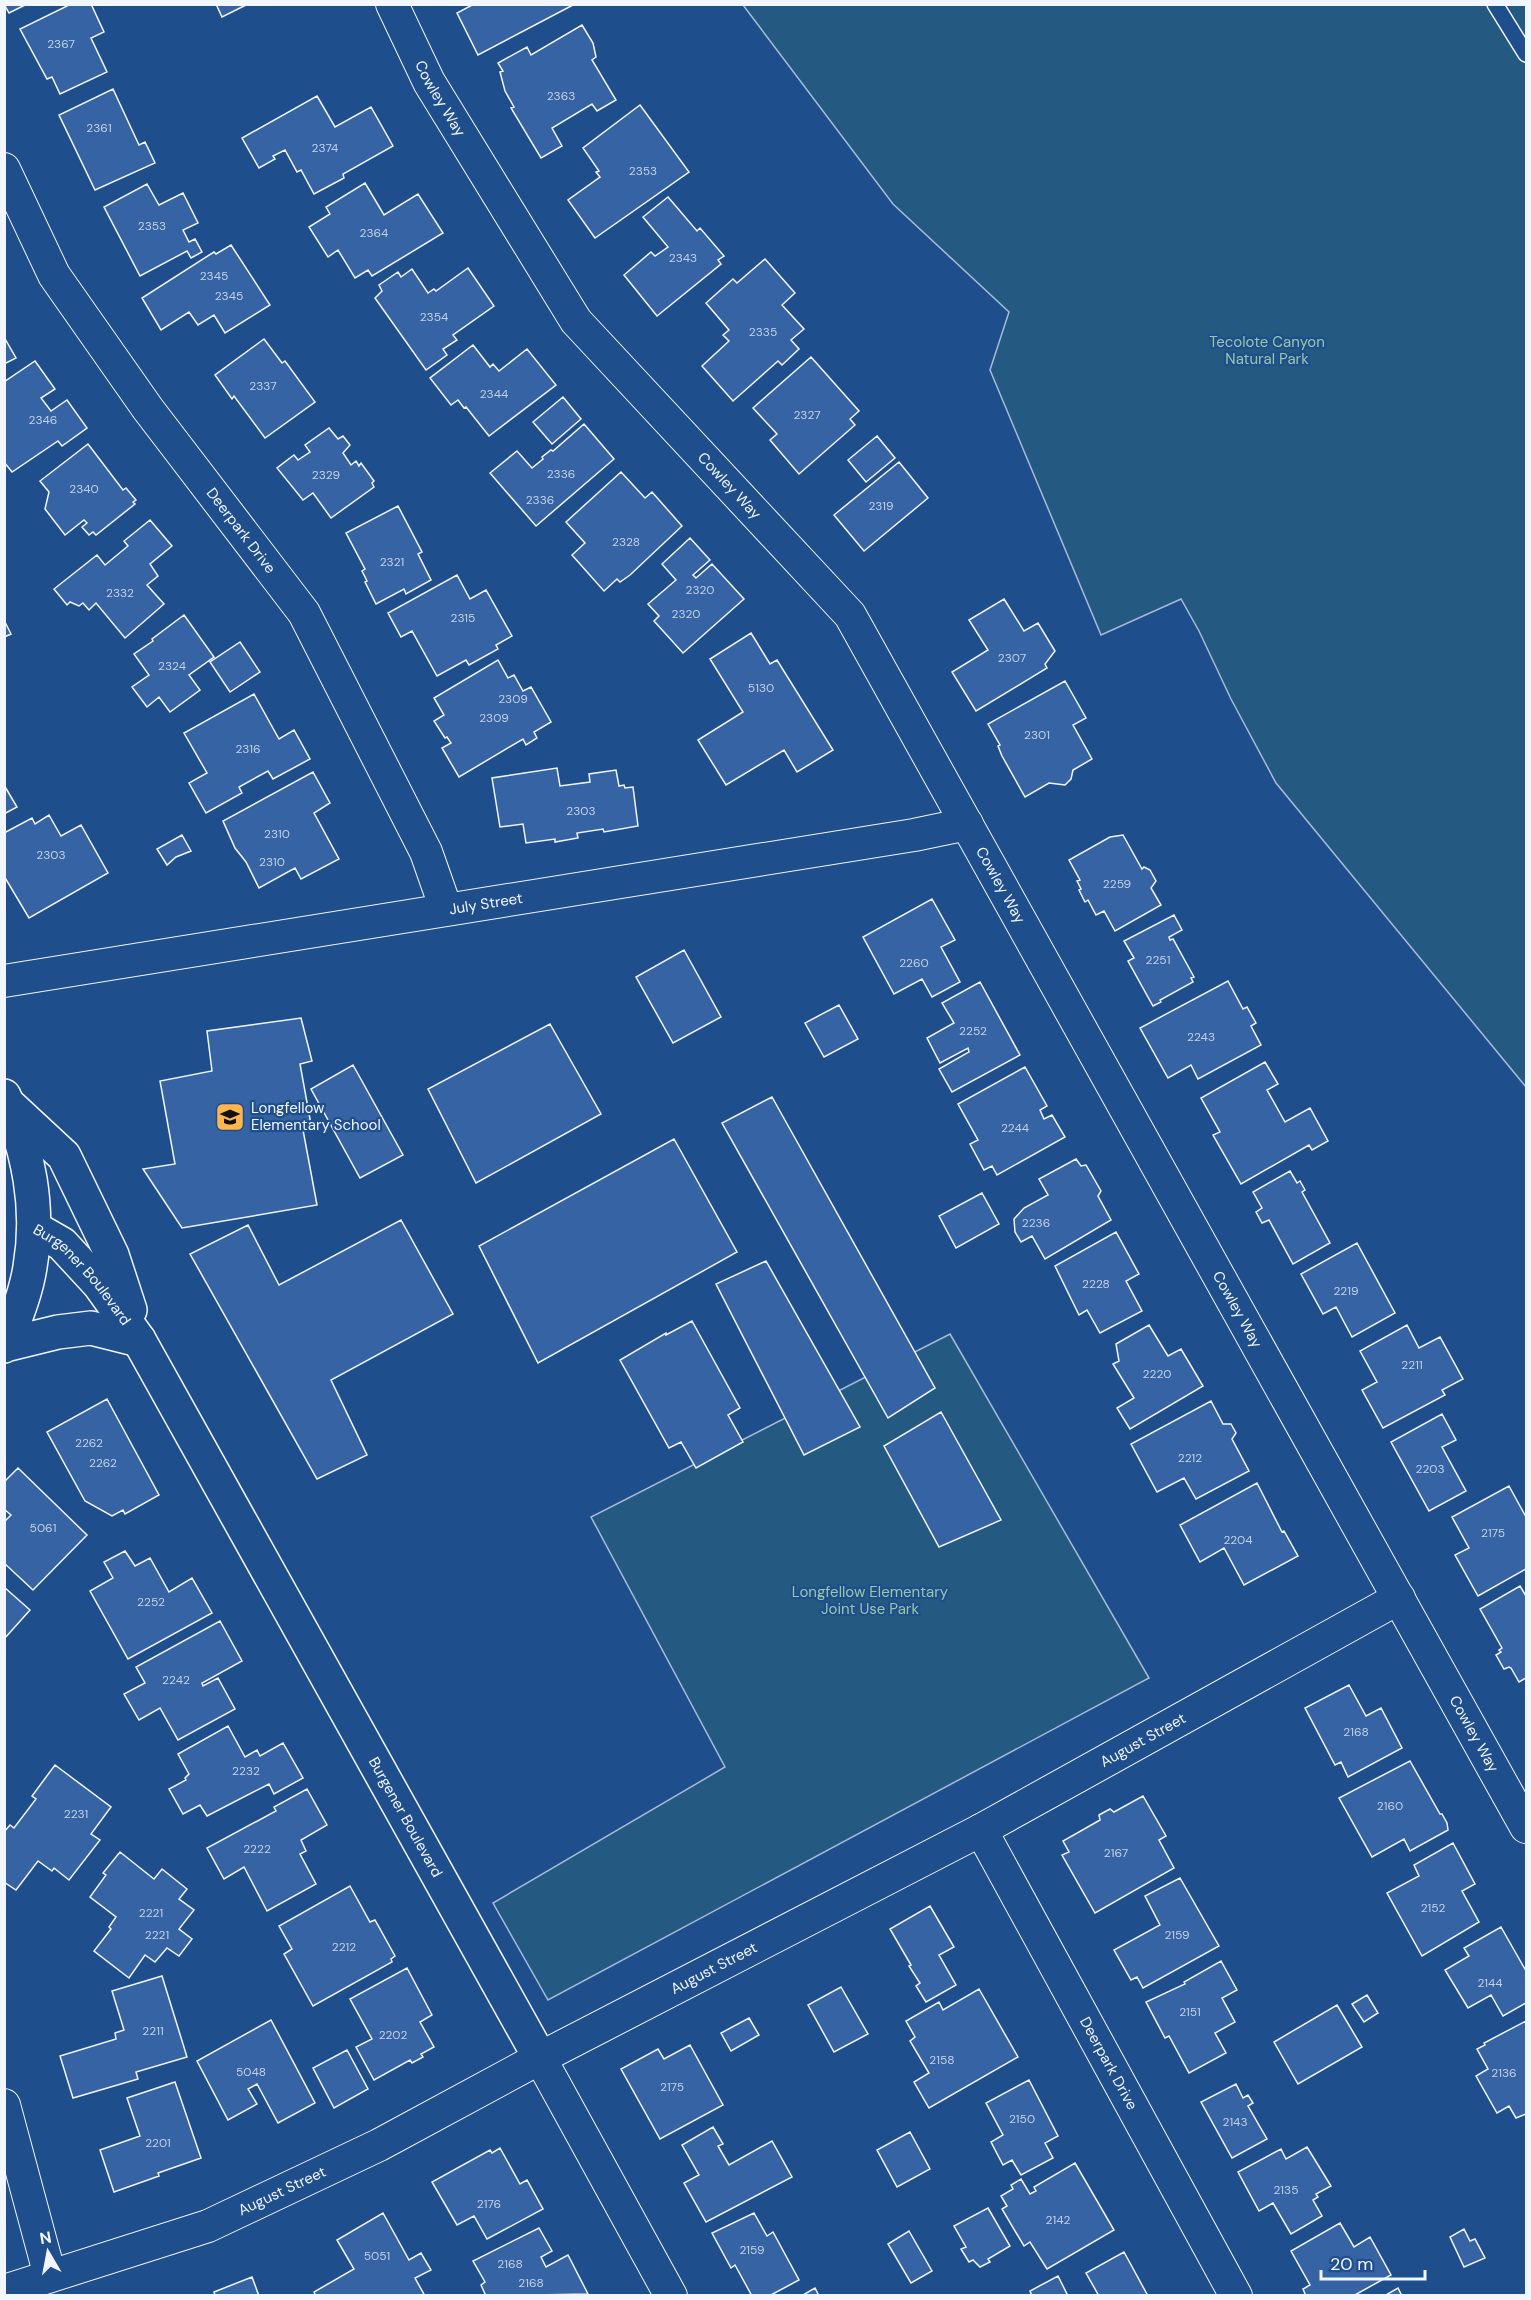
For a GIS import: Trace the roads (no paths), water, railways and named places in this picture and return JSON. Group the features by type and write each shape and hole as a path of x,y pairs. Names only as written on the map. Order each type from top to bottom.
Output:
{"street":[{"name":"Cowley Way","path":"392,4 429,82 576,321 850,615 1527,1827"},
{"name":"Deerpark Drive","path":"4,169 54,275 148,409 304,614 426,852 446,909"},
{"name":"July Street","path":"4,981 903,837 967,824"},
{"name":"Burgener Boulevard","path":"6,1100 31,1174 33,1228 62,1244 99,1284 139,1340 671,2295"},
{"name":"Burgener Boulevard","path":"6,1100 64,1156 112,1255 139,1340"},
{"path":"5,1346 24,1293 30,1267 33,1228"},
{"path":"5,1346 58,1332 91,1328 139,1340"},
{"name":"August Street","path":"4,2291 208,2226 379,2145 540,2058 981,1830 1399,1598"},
{"name":"Deerpark Drive","path":"981,1830 1236,2295"},
{"path":"4,2104 50,2276"}],"lane":[{"path":"1495,4 1527,54"}],"place":[{"name":"Longfellow Elementary School","path":"230,1117"}],"park label":[{"name":"Tecolote Canyon Natural Park","path":"1267,350"},
{"name":"Longfellow Elementary Joint Use Park","path":"870,1600"}]}
